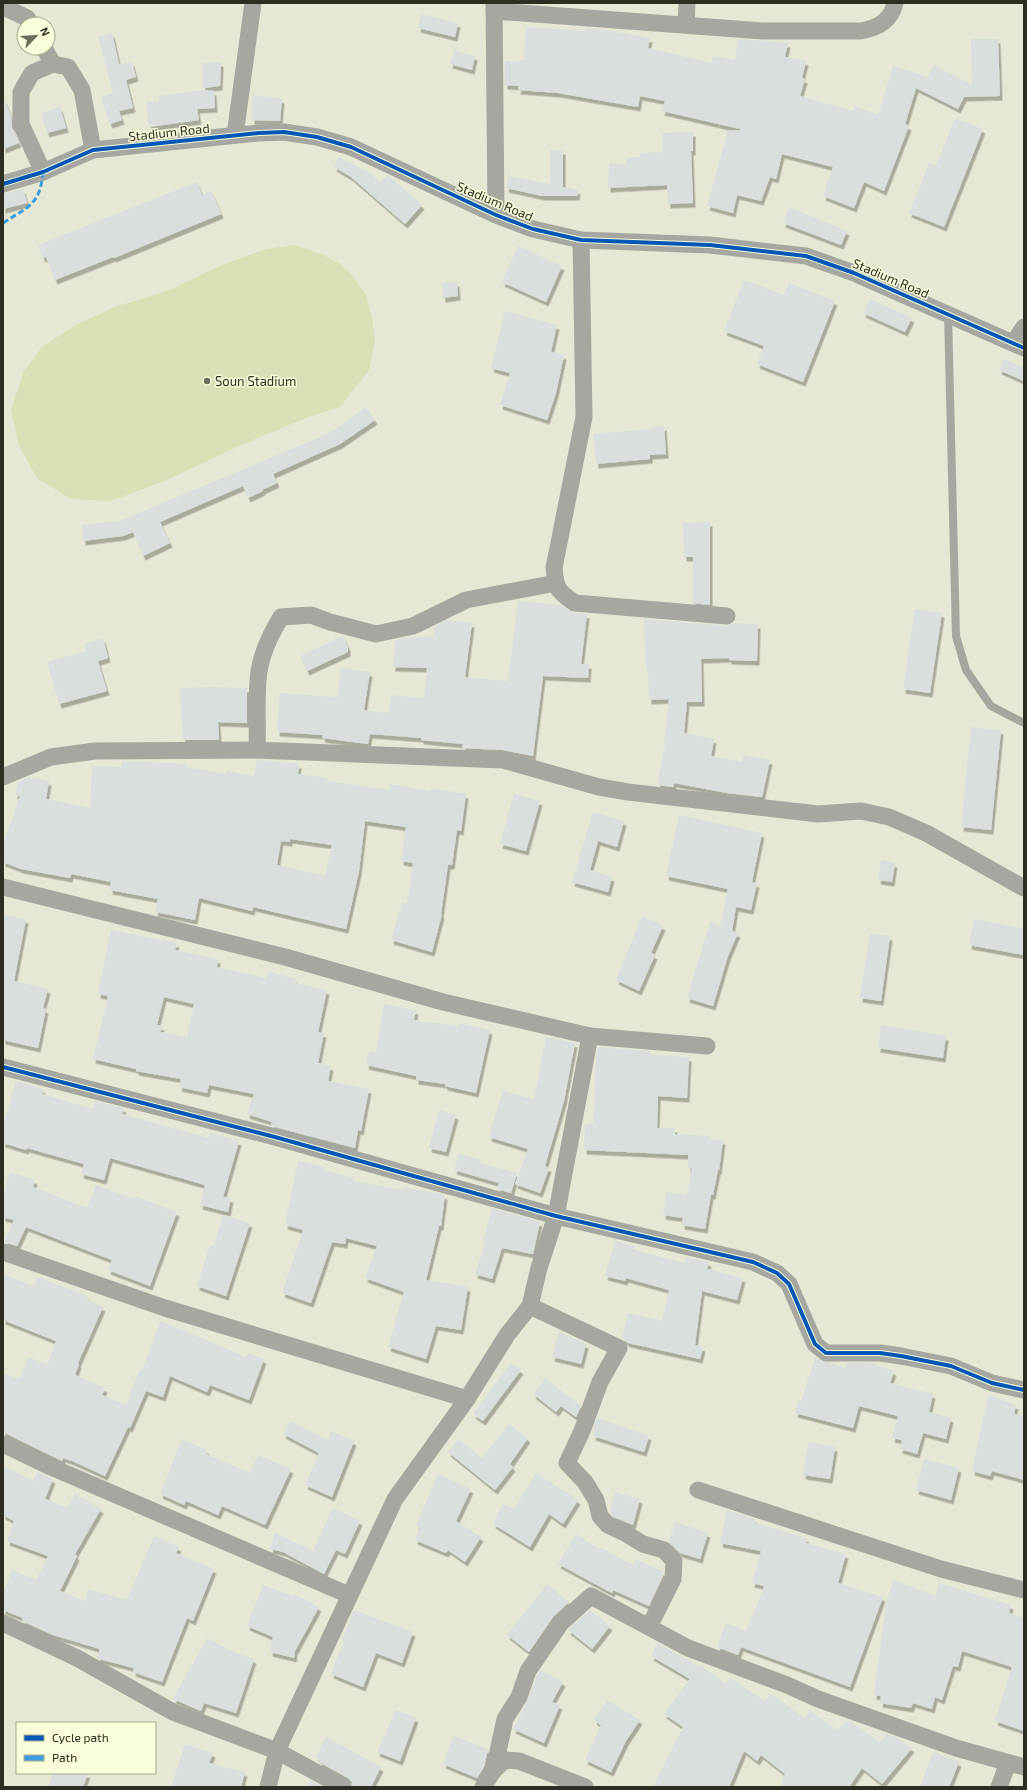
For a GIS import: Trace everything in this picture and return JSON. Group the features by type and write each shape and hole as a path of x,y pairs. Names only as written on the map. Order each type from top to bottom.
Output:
{"street":[{"path":"235,135 253,3"},
{"path":"686,24 687,3"},
{"path":"496,215 494,7 763,31 862,31 875,28 885,22 895,3"},
{"path":"3,8 23,16"},
{"path":"48,56 53,64"},
{"path":"43,172 21,124 21,92 32,73 53,64 68,67 82,90 93,150"},
{"name":"Stadium Road","path":"3,184 43,172 93,150 235,135 284,132 317,137 352,147 496,215 533,228 581,240 710,245 806,256 854,273 1019,345"},
{"path":"581,240 584,417 554,568 556,583 561,594 576,603 727,616"},
{"path":"1019,345 1024,327"},
{"path":"256,750 258,723 258,680 268,638 281,617 311,615 330,622 376,634 413,626 466,600 556,583"},
{"path":"3,777 51,757 95,751 256,750 503,760 599,787 628,792 818,814 861,811 889,817 926,833 1024,888"},
{"path":"3,887 285,957 443,1002 590,1036 707,1046"},
{"path":"268,1787 276,1751 395,1499 467,1399 507,1335 530,1306 539,1268 556,1216 590,1036"},
{"path":"3,1066 275,1137 556,1216 753,1262 777,1273 789,1284 815,1344 826,1353 880,1353 901,1356 951,1366 992,1383 1024,1390"},
{"path":"3,1252 165,1308 467,1399"},
{"path":"530,1306 619,1348 600,1382 582,1431 567,1463 585,1482 596,1500 600,1516 608,1525 626,1533 643,1544 664,1550 674,1561 673,1579 649,1627"},
{"path":"3,1444 51,1467 349,1595"},
{"path":"698,1490 941,1569 1024,1590"},
{"path":"494,1770 504,1719 519,1697 528,1671 561,1623 591,1596 688,1648 787,1685 818,1699 956,1748 1016,1765 999,1787"},
{"path":"3,1623 77,1658 173,1712 276,1751 343,1787"},
{"path":"483,1787 494,1770 505,1760 519,1761 585,1787"}],"lane":[{"path":"948,314 956,636 966,670 991,706 1024,723"}],"green space":[{"path":"295,245 323,255 340,264 352,275 365,293 372,317 375,340 369,370 340,407 306,418 241,445 169,479 111,501 71,499 37,478 19,446 11,410 24,371 42,347 74,326 117,306 172,289 224,264 267,249"}],"building":[{"path":"421,14 458,23 455,37 418,28"},
{"path":"526,27 585,31 586,28 600,29 650,38 648,48 712,63 713,56 735,60 738,39 788,43 785,57 806,61 802,78 805,79 800,96 853,111 855,106 878,115 893,66 928,77 934,65 972,85 971,39 998,39 1000,96 964,97 958,109 916,88 905,124 909,126 884,191 864,182 854,208 823,196 833,167 782,154 776,179 770,177 761,201 737,195 733,213 707,206 728,131 740,129 662,111 665,101 640,96 638,107 558,93 518,90 519,86 505,85 505,61 520,62 520,60 524,60"},
{"path":"112,33 119,64 132,62 136,77 126,80 133,108 119,111 122,120 110,124 101,97 113,93 98,37"},
{"path":"454,50 475,56 472,70 450,64"},
{"path":"221,62 220,86 203,88 202,63"},
{"path":"202,90 214,91 215,108 197,109 199,120 149,127 146,102 159,101 159,96"},
{"path":"252,95 282,99 280,121 252,120"},
{"path":"4,99 11,117 12,128 19,143 3,149 3,100"},
{"path":"60,107 66,128 47,133 41,113"},
{"path":"955,118 983,129 944,227 909,213 929,163 936,166"},
{"path":"693,132 693,151 691,151 693,203 668,204 667,185 608,188 609,163 627,165 627,158 640,157 640,153 663,152 662,133"},
{"path":"550,150 563,150 563,187 578,190 577,196 542,196 506,188 509,176 550,184"},
{"path":"339,157 369,172 380,182 387,175 389,176 422,205 405,224 351,177 334,167"},
{"path":"197,182 202,195 211,191 221,214 114,258 113,257 55,280 46,257 43,258 38,245"},
{"path":"23,189 27,203 3,209 3,194"},
{"path":"789,207 847,231 841,245 783,223"},
{"path":"518,246 562,266 546,302 502,282"},
{"path":"744,280 784,295 789,283 835,301 803,382 757,364 764,346 724,331"},
{"path":"457,282 458,296 443,298 442,283"},
{"path":"870,299 912,318 905,332 863,313"},
{"path":"505,311 557,325 551,352 564,355 556,393 547,420 500,405 510,373 491,368"},
{"path":"1004,359 1024,368 1024,381 999,370"},
{"path":"366,407 375,420 340,444 273,474 277,483 262,490 263,491 248,498 243,486 160,522 170,543 143,556 133,532 123,536 83,541 82,525 120,521 325,435 339,427"},
{"path":"664,426 666,454 650,455 650,459 596,464 593,434 651,429 651,427"},
{"path":"710,522 710,605 693,603 693,557 684,557 683,523"},
{"path":"518,601 561,605 574,613 587,614 581,664 589,664 588,678 543,676 533,756 503,750 462,748 463,744 421,740 421,738 370,734 368,744 322,738 323,735 277,732 280,693 337,697 341,668 370,672 364,710 389,713 391,695 424,698 427,668 393,667 395,640 412,637 434,637 435,626 448,620 472,623 465,677 508,681"},
{"path":"915,609 942,613 930,693 903,689"},
{"path":"644,619 726,626 733,623 758,624 757,661 729,660 729,658 701,659 702,702 687,702 684,733 714,739 711,756 742,762 744,755 770,760 762,797 727,793 674,783 673,787 657,785 665,744 669,699 649,700"},
{"path":"343,636 348,647 348,652 307,671 300,656"},
{"path":"103,638 108,658 98,661 107,691 59,704 47,662 86,651 84,644"},
{"path":"180,688 247,688 247,723 218,722 219,740 183,740"},
{"path":"971,727 1001,730 991,830 961,827"},
{"path":"257,760 299,764 298,774 328,778 327,781 389,790 390,784 431,791 431,788 466,794 461,831 457,830 452,865 448,865 442,914 432,952 391,940 402,902 407,904 413,863 401,861 406,827 365,821 359,871 346,929 253,907 252,911 199,898 195,920 155,912 158,899 110,890 111,882 71,874 70,878 21,869 3,862 3,845 20,796 15,795 18,782 28,777 49,781 46,799 90,808 92,766 122,767 122,761 187,764 186,767 226,774 227,771 253,776 255,774","holes":["290,839 332,845 325,876 277,865 281,841 290,842"]},
{"path":"514,794 540,801 526,851 500,844"},
{"path":"593,812 624,821 617,847 598,841 590,870 612,877 608,892 572,882"},
{"path":"679,815 762,833 752,882 757,883 751,910 736,907 732,931 738,933 728,956 713,1006 687,998 710,922 720,926 728,889 666,876"},
{"path":"881,860 895,863 892,882 878,880"},
{"path":"3,915 26,919 14,981 48,989 43,1008 46,1009 38,1048 3,1040"},
{"path":"642,916 663,926 651,953 655,955 639,991 616,980"},
{"path":"974,919 1024,929 1024,955 969,945"},
{"path":"111,930 177,943 175,950 218,959 217,967 266,978 268,971 296,979 295,983 327,990 318,1032 324,1033 318,1063 331,1066 328,1081 369,1089 361,1131 358,1130 355,1148 271,1126 272,1122 247,1114 254,1094 209,1085 207,1093 179,1087 181,1079 136,1071 136,1069 93,1059 108,996 98,994","holes":["164,997 194,1004 187,1037 160,1032 162,1026 157,1025"]},
{"path":"870,933 890,936 881,1001 860,998"},
{"path":"384,1004 416,1010 414,1020 458,1026 458,1023 490,1030 476,1093 445,1086 445,1084 416,1080 416,1076 366,1065 369,1051 376,1052"},
{"path":"881,1025 946,1036 943,1058 878,1048"},
{"path":"546,1037 575,1043 564,1101 545,1166 549,1168 540,1193 515,1184 528,1149 489,1137 503,1090 534,1100"},
{"path":"598,1047 650,1051 650,1055 689,1057 687,1098 658,1096 657,1128 675,1128 675,1134 710,1136 710,1139 723,1140 719,1170 713,1195 711,1195 705,1229 682,1225 683,1218 663,1215 666,1192 687,1195 692,1168 688,1168 688,1155 584,1150 585,1124 593,1124 596,1057"},
{"path":"16,1081 43,1089 42,1094 93,1109 95,1101 124,1108 122,1114 208,1138 210,1133 239,1141 223,1197 231,1198 228,1212 200,1205 205,1185 110,1158 104,1180 81,1174 84,1164 3,1143 3,1127"},
{"path":"439,1110 456,1115 446,1152 429,1148"},
{"path":"459,1154 481,1160 480,1163 517,1173 511,1193 497,1189 499,1183 454,1170"},
{"path":"298,1161 325,1167 324,1170 354,1178 353,1181 404,1190 405,1187 445,1195 441,1226 439,1226 426,1280 468,1287 461,1330 436,1326 426,1359 388,1347 404,1292 365,1278 377,1246 346,1238 345,1244 332,1242 311,1303 282,1293 303,1230 285,1225"},
{"path":"10,1172 35,1180 33,1187 87,1208 96,1185 134,1199 135,1196 177,1212 150,1286 108,1270 112,1260 26,1227 17,1246 4,1242 14,1220 3,1217 3,1196"},
{"path":"492,1208 540,1222 533,1254 502,1248 492,1279 475,1274 485,1243 483,1243"},
{"path":"223,1215 250,1223 226,1296 197,1286 210,1245 214,1246"},
{"path":"615,1241 634,1246 633,1250 685,1263 686,1257 709,1262 707,1269 743,1278 737,1300 702,1291 695,1345 703,1347 700,1359 628,1343 622,1338 628,1313 662,1321 669,1290 626,1278 625,1281 605,1276"},
{"path":"3,1274 34,1286 37,1277 88,1296 86,1299 103,1307 78,1363 79,1364 75,1375 105,1388 102,1395 126,1405 140,1369 142,1370 161,1321 246,1357 248,1353 264,1359 249,1400 210,1385 207,1392 170,1376 163,1397 146,1391 130,1428 128,1427 105,1476 72,1461 63,1458 62,1461 3,1432 3,1373 19,1379 29,1357 47,1365 56,1341 3,1320"},
{"path":"559,1332 586,1344 581,1364 552,1357"},
{"path":"815,1358 845,1368 846,1363 869,1363 894,1371 890,1383 933,1394 929,1412 951,1418 946,1439 923,1433 917,1454 900,1449 902,1440 892,1438 898,1416 859,1406 853,1428 795,1413 798,1401 801,1402"},
{"path":"511,1363 521,1370 483,1421 473,1414"},
{"path":"545,1378 581,1406 576,1417 561,1406 556,1412 533,1394"},
{"path":"988,1395 1016,1405 1014,1414 1024,1416 1024,1480 992,1471 990,1476 972,1471"},
{"path":"597,1418 649,1436 644,1452 593,1436 595,1430 593,1429"},
{"path":"290,1421 328,1440 331,1431 354,1441 332,1497 305,1485 319,1453 283,1434"},
{"path":"509,1424 528,1438 510,1464 513,1467 495,1490 448,1452 458,1439 482,1458"},
{"path":"182,1439 207,1450 206,1454 250,1473 258,1455 291,1469 265,1525 222,1506 218,1515 186,1501 184,1505 160,1494"},
{"path":"809,1442 835,1447 830,1479 803,1475"},
{"path":"924,1459 959,1468 951,1500 916,1490"},
{"path":"3,1466 33,1481 37,1472 53,1479 45,1499 67,1508 75,1494 101,1509 75,1554 77,1556 60,1591 85,1601 88,1589 127,1600 154,1536 179,1547 176,1553 214,1569 193,1621 187,1618 162,1682 133,1672 134,1668 99,1659 97,1658 100,1649 53,1635 22,1621 23,1618 3,1610 3,1594 12,1570 36,1580 48,1556 7,1541 14,1521 3,1515"},
{"path":"536,1473 578,1500 563,1524 549,1514 530,1547 493,1524 503,1504 514,1509"},
{"path":"438,1474 471,1489 456,1521 481,1537 465,1562 448,1550 446,1553 415,1540 420,1527 416,1525"},
{"path":"615,1492 640,1499 633,1525 614,1517 610,1512"},
{"path":"333,1508 360,1521 345,1554 336,1550 324,1574 283,1552 270,1549 275,1533 313,1551"},
{"path":"727,1510 755,1519 755,1523 807,1538 806,1543 846,1554 838,1583 883,1597 850,1687 741,1647 738,1655 717,1647 726,1623 746,1631 764,1586 752,1583 761,1551 720,1543"},
{"path":"675,1522 708,1533 700,1559 680,1553 669,1542"},
{"path":"576,1534 599,1549 600,1547 633,1565 636,1559 663,1572 663,1576 649,1606 613,1590 612,1593 558,1564"},
{"path":"894,1580 935,1596 939,1583 1011,1605 1009,1613 1024,1618 1024,1731 995,1721 1012,1667 962,1651 958,1667 953,1666 942,1700 935,1697 932,1709 913,1703 911,1708 880,1703 881,1696 874,1695 886,1602"},
{"path":"547,1584 569,1602 553,1617 529,1652 507,1635"},
{"path":"263,1585 293,1596 294,1594 319,1607 295,1651 294,1658 270,1652 273,1637 247,1626"},
{"path":"354,1610 413,1632 402,1663 376,1653 363,1687 331,1674"},
{"path":"590,1610 610,1626 592,1649 568,1630"},
{"path":"207,1638 231,1651 254,1659 236,1713 204,1703 201,1711 173,1699"},
{"path":"658,1643 699,1667 700,1665 726,1684 730,1678 765,1701 771,1694 805,1718 810,1711 838,1730 846,1720 849,1723 850,1721 880,1742 887,1734 895,1737 912,1748 882,1784 862,1768 849,1787 780,1787 785,1774 761,1755 757,1761 744,1751 729,1787 653,1787 683,1727 664,1714 690,1679 651,1656"},
{"path":"541,1670 563,1682 552,1702 560,1705 544,1743 513,1729"},
{"path":"607,1700 640,1720 626,1741 611,1772 585,1760 601,1725 594,1720"},
{"path":"396,1710 416,1718 400,1761 377,1752"},
{"path":"454,1736 488,1749 484,1767 477,1778 443,1764"},
{"path":"326,1737 381,1767 371,1787 353,1787 352,1782 348,1778 319,1762 320,1760 316,1757"},
{"path":"185,1744 213,1753 209,1763 245,1772 241,1787 171,1787"},
{"path":"933,1752 959,1762 949,1787 920,1787"},
{"path":"53,1774 88,1774 83,1787 48,1787"},
{"path":"310,1780 322,1787 307,1787"}],"marked path":[{"path":"3,223 32,204 39,192 43,172"}],"cycle path":[{"path":"3,184 43,172 93,150 259,133 284,132 317,137 351,147 496,215 533,229 581,240 710,245 806,256 854,273 1024,348"},
{"path":"3,1067 275,1137 556,1216 753,1262 777,1273 789,1284 815,1344 826,1353 880,1353 901,1356 951,1366 992,1383 1024,1390"}],"place":[{"name":"Soun Stadium","path":"207,381"}]}
